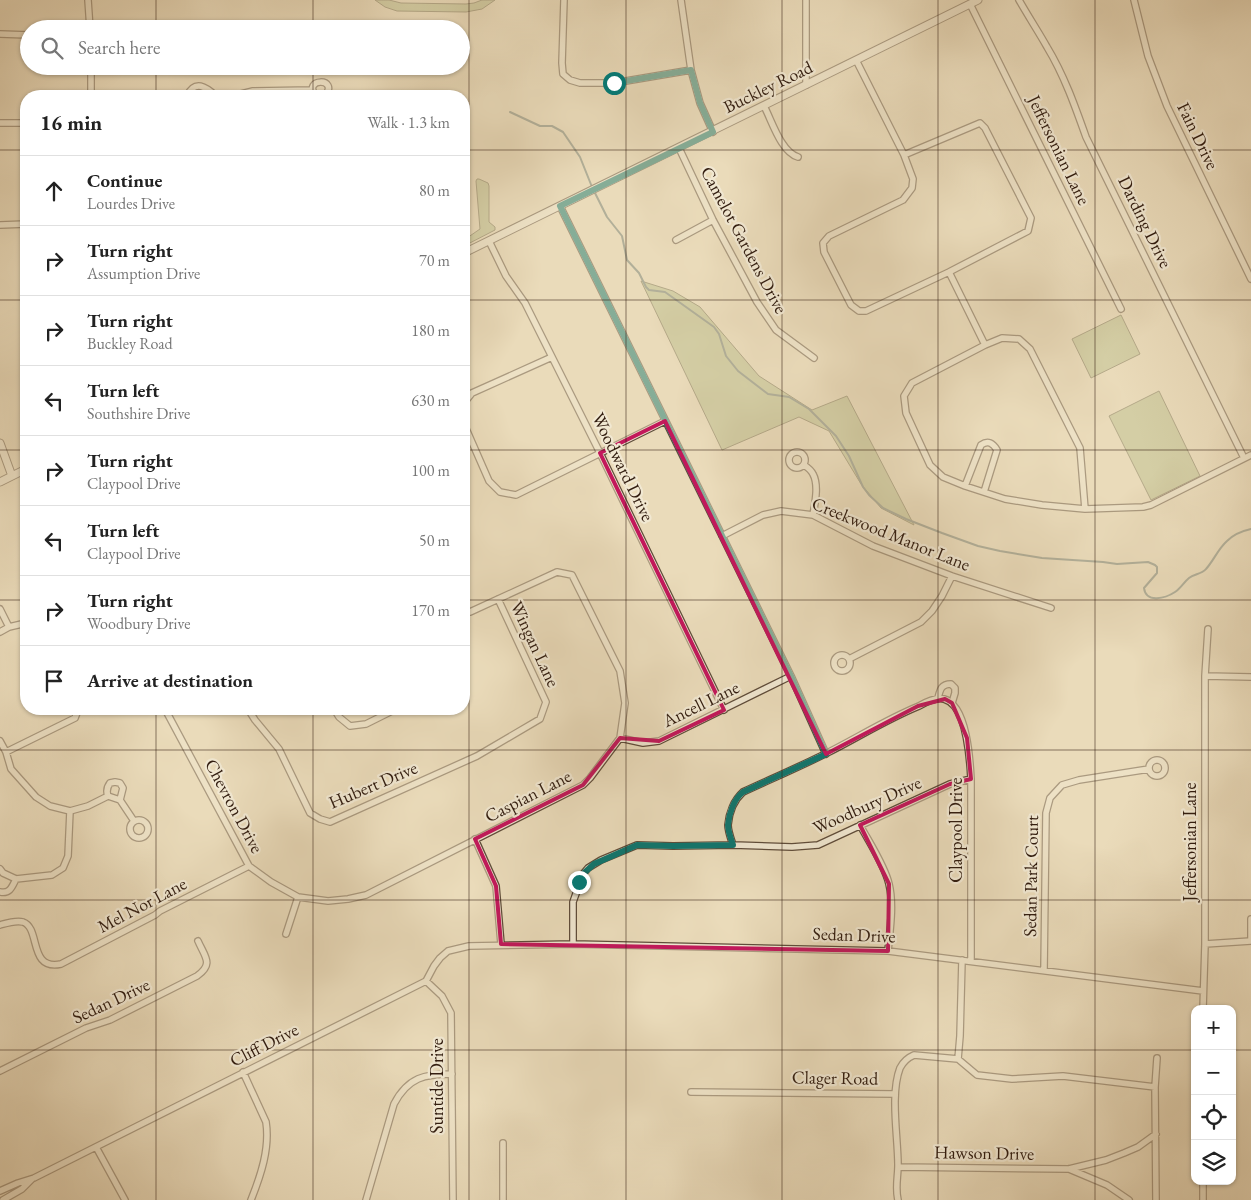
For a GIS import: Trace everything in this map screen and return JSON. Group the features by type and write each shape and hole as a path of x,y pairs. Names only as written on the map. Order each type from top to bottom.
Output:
{"street":[{"path":"88,0 89,20"},
{"path":"564,0 562,64 563,74 570,80 580,83 614,83 691,70"},
{"path":"681,0 691,70 700,103 713,132"},
{"path":"806,0 806,85"},
{"name":"Buckley Road","path":"470,250 978,0"},
{"name":"Darding Drive","path":"1019,0 1057,66 1073,100 1086,137 1244,458"},
{"name":"Fain Drive","path":"1134,0 1148,56 1167,106 1251,279"},
{"name":"Jeffersonian Lane","path":"970,4 1120,309"},
{"path":"0,34 20,35"},
{"path":"856,60 904,155 913,179 912,188 903,200 829,236 823,243 824,252 851,305 859,311 866,311 949,272 1028,231 1031,218 985,128 980,123 904,155"},
{"path":"91,75 91,90"},
{"path":"312,90 316,83 321,82 326,83 328,90"},
{"path":"191,90 196,86 205,87 209,90"},
{"path":"764,106 784,146 790,153 798,157"},
{"path":"0,123 20,123"},
{"name":"Camelot Gardens Drive","path":"679,148 713,220 756,302 776,330 814,358"},
{"path":"560,206 791,676 826,754"},
{"path":"676,240 713,220"},
{"path":"0,225 20,224"},
{"name":"Woodward Drive","path":"489,241 506,276 525,303 724,710"},
{"path":"949,272 985,345"},
{"path":"1085,510 1080,448 1030,349 1018,339 1002,338 985,345 912,383 904,396 906,413 930,465 943,476 1005,499 1085,510 1143,507 1151,505 1251,455"},
{"path":"470,396 552,357"},
{"path":"470,437 490,481 500,492 516,495 665,421"},
{"path":"966,486 981,445 985,442 990,442 997,450 984,492"},
{"path":"0,443 12,476"},
{"path":"804,465 810,470 814,478 816,496 813,515"},
{"path":"0,482 20,472"},
{"name":"Creekwood Manor Lane","path":"722,536 763,515 781,511 813,515 873,546 952,576 1051,608"},
{"name":"Caspian Lane","path":"298,897 328,901 366,895 583,785 620,738 625,703 620,671 572,575 557,572 498,598"},
{"path":"849,659 921,622 932,611 952,576"},
{"path":"470,612 498,598"},
{"name":"Wingan Lane","path":"498,598 546,702"},
{"path":"0,609 9,627"},
{"path":"0,632 20,624"},
{"name":"Jeffersonian Lane","path":"1203,1005 1208,629"},
{"name":"Ancell Lane","path":"620,738 643,743 659,742 791,676"},
{"path":"1206,676 1251,677"},
{"name":"Claypool Drive","path":"733,845 728,826 734,802 743,792 826,754 918,706 938,698 941,688 946,684 951,684 955,688 952,703 960,716 968,738 970,754 971,961"},
{"path":"938,698 952,703"},
{"name":"Hubert Drive","path":"252,715 278,748 310,813 330,822 477,756 540,718 546,702"},
{"path":"6,752 75,718 76,715"},
{"name":"Chevron Drive","path":"168,715 249,866 271,882 298,897"},
{"path":"338,715 350,726 366,724 384,715"},
{"path":"0,741 6,752 11,769 36,797 50,806 70,811 88,806 108,796 120,800 134,821"},
{"name":"Sedan Park Court","path":"1044,970 1046,813 1050,798 1062,785 1080,780 1149,769"},
{"name":"Woodbury Drive","path":"573,944 573,902 583,874 594,864 637,845 792,847 818,845 950,784 971,779"},
{"path":"108,796 108,786 110,783 120,783 123,788 120,800"},
{"path":"1,872 16,878 52,875 63,868 68,856 70,811"},
{"path":"860,825 882,866 889,884 891,901 888,951"},
{"path":"426,981 437,962 448,951 468,946 500,944 496,886 476,839"},
{"name":"Mel Nor Lane","path":"0,925 16,921 26,923 30,928 42,959 48,964 56,965 249,866"},
{"path":"0,892 10,890 16,878"},
{"path":"286,934 298,897"},
{"path":"1205,944 1251,941 1251,919"},
{"name":"Sedan Drive","path":"0,1071 86,1028 110,1020 204,972 207,967 207,960 198,941"},
{"name":"Sedan Drive","path":"500,944 888,951 1203,991"},
{"path":"962,960 958,1059 977,1075 1012,1079 1063,1076 1155,1087"},
{"name":"Cliff Drive","path":"0,1191 34,1178 426,981"},
{"name":"Suntide Drive","path":"426,981 442,996 451,1013 453,1200"},
{"name":"Clager Road","path":"691,1092 895,1094 901,1066 914,1055 958,1059"},
{"path":"1156,1200 1155,1087 1157,1058"},
{"path":"243,1072 266,1122 267,1129 267,1146 252,1200"},
{"path":"366,1200 394,1104 400,1093 418,1078 433,1074 452,1074"},
{"path":"895,1094 898,1167 896,1192 898,1200"},
{"name":"Hawson Drive","path":"898,1167 1069,1169 1106,1160 1124,1153 1138,1147 1156,1134"},
{"path":"503,1143 503,1200"},
{"path":"96,1147 125,1200"},
{"name":"Hawson Drive","path":"1069,1169 1107,1185 1129,1200"},
{"name":"Cliff Drive","path":"3,1200 22,1189 34,1178"},
{"path":"1203,1185 1203,1200"}],"highlighted area":[{"path":"665,421 826,754 918,706 945,699 952,703 967,738 971,779 950,784 860,825 889,884 888,951 501,944 496,886 475,839 583,785 620,738 659,741 724,710 600,453"}],"green space":[{"path":"375,0 389,0 401,3 466,4 482,0 495,0 482,9 466,12 397,11 385,7"},
{"path":"479,179 488,183 489,222 495,227 495,230 470,243 470,236 480,229 476,181"},
{"path":"641,281 673,291 700,307 759,376 812,410 847,396 914,525 881,508 861,484 829,431 799,417 722,450"},
{"path":"1121,315 1140,354 1091,378 1072,339"},
{"path":"1159,391 1200,476 1151,500 1109,416"}],"waterway":[{"path":"510,112 540,126 552,126 563,132 580,157 592,187"},
{"path":"594,191 607,217 622,236 627,260 639,273 646,287 649,290 665,292 714,327 719,334 726,356 738,371 768,394 789,397 809,409 836,436 849,456 863,487 883,508 942,533 978,546 1000,551 1042,558 1117,564 1148,562 1157,567 1157,573 1144,588 1148,596 1152,598 1162,598 1175,592 1189,578 1204,571 1221,547 1230,539 1238,533 1251,529"}],"route":[{"path":"579,882 588,868 600,860 637,845 733,845 728,826 734,802 738,796 826,754 791,676 560,206 713,132 703,112 691,70 614,83"}]}
